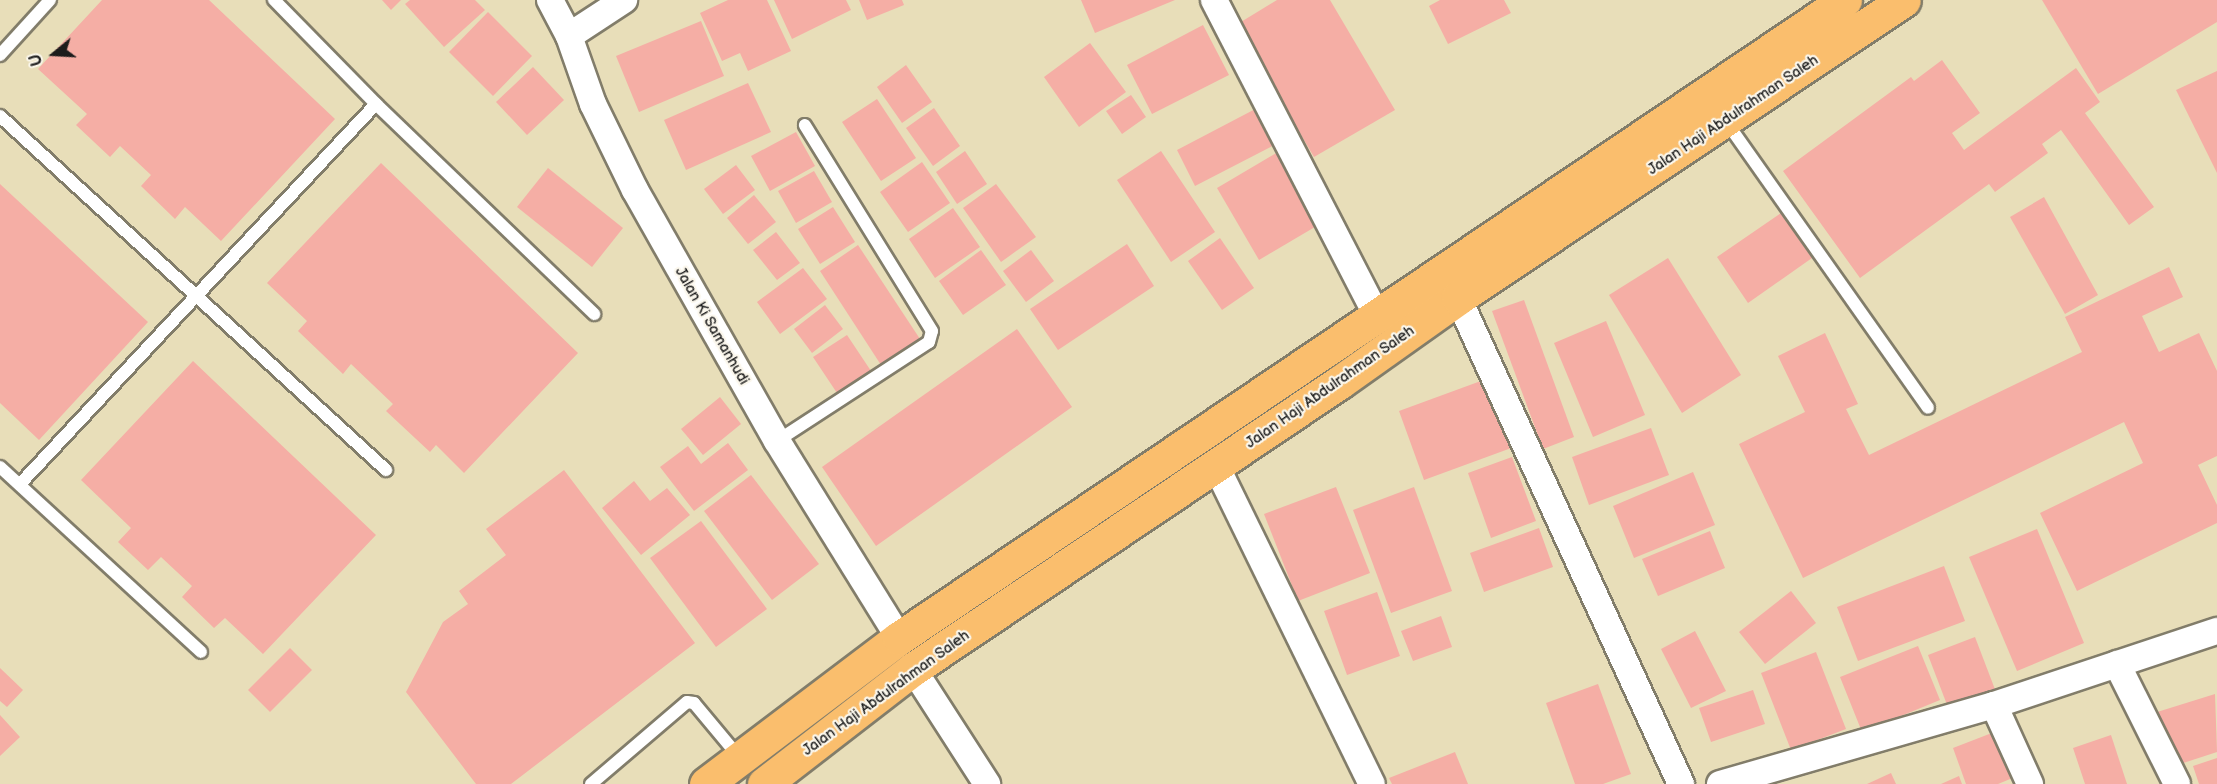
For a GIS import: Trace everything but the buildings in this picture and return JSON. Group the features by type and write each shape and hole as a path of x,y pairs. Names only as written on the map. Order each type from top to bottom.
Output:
{"highway":[{"name":"Jalan Haji Abdulrahman Saleh","path":"706,784 899,638 1376,314 1603,165 1845,0"},
{"name":"Jalan Haji Abdulrahman Saleh","path":"769,782 913,669 1340,382 1458,298 1904,0"}],"street":[{"name":"Jalan Ki Samanhudi","path":"550,0 569,36 592,104 635,190 777,441 899,638"},
{"path":"569,36 624,0"},
{"path":"1214,0 1376,314"},
{"path":"1458,298 1681,784"},
{"path":"1216,466 1372,784"},
{"path":"1720,784 1994,705 2217,631"},
{"path":"2117,664 2177,784"},
{"path":"913,669 987,784"},
{"path":"1994,705 2030,784"}],"lane":[{"path":"0,54 50,0"},
{"path":"274,0 376,104 594,314"},
{"path":"20,484 198,297 376,104"},
{"path":"0,116 386,470"},
{"path":"1725,119 1928,408"},
{"path":"777,441 929,342 932,331 806,125"},
{"path":"0,467 201,652"},
{"path":"591,784 687,702 693,703 739,757"}]}
